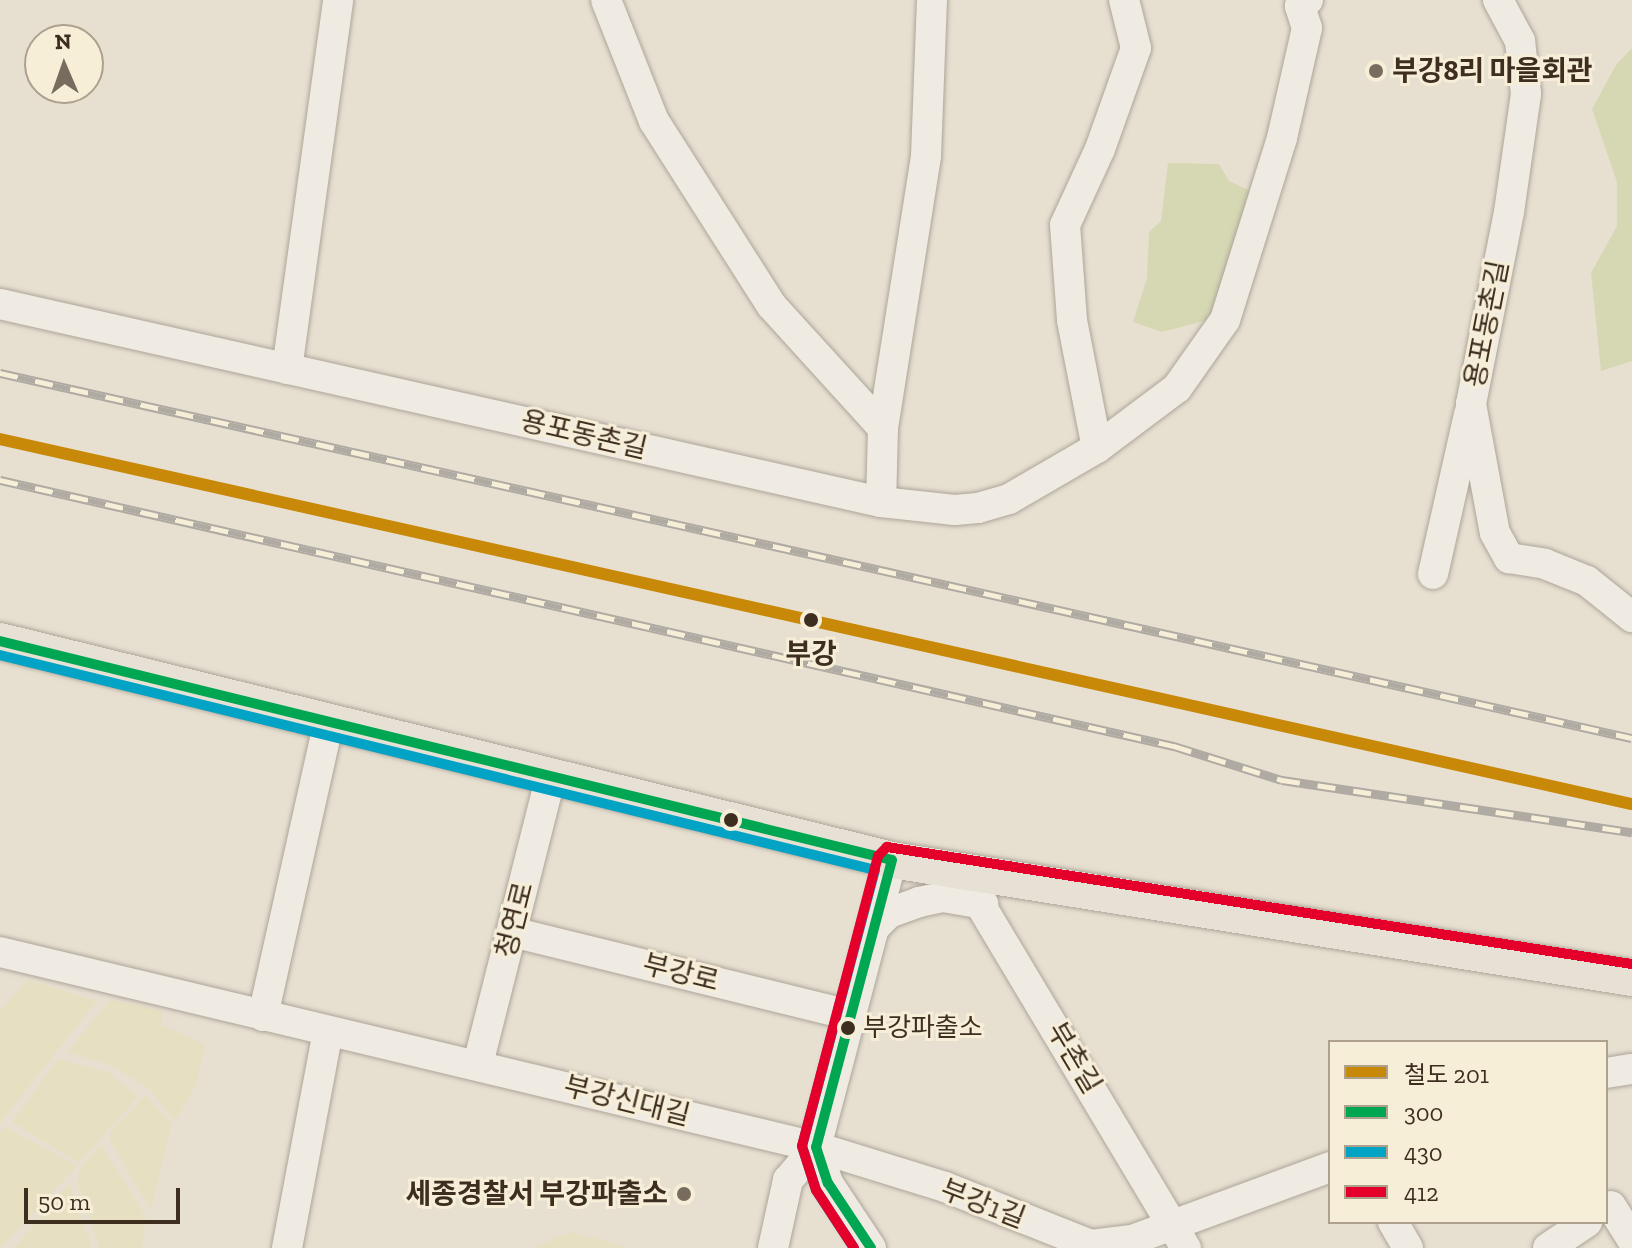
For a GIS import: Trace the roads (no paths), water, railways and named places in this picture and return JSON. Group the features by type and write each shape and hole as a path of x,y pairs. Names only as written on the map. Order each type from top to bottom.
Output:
{"main road":[{"path":"0,641 892,860 1632,978"}],"street":[{"path":"287,369 338,0"},
{"path":"606,0 654,121 772,306 883,428"},
{"path":"881,502 883,428 926,156 932,0"},
{"path":"1097,448 1072,320 1065,225 1100,149 1136,48 1124,0"},
{"name":"용포동촌길","path":"1498,0 1520,41 1526,94 1509,212 1471,404 1495,533 1509,558 1545,564 1587,581 1632,617"},
{"name":"용포동촌길","path":"0,304 881,502 978,508 1009,499 1097,448 1177,388 1225,320 1282,138 1307,28 1303,2"},
{"path":"1433,574 1471,404"},
{"path":"263,1016 329,720"},
{"name":"청연로","path":"478,1064 551,776"},
{"path":"773,1248 788,1180 816,1147 892,860"},
{"name":"부촌길","path":"959,869 983,904 1180,1237"},
{"path":"873,929 889,913 919,902 943,897 983,904"},
{"name":"부강로","path":"512,932 850,1015"},
{"name":"부강신대길","path":"0,952 816,1147"},
{"path":"287,1248 328,1032"},
{"path":"1608,1073 1632,1069"},
{"path":"816,1147 828,1183 871,1248"},
{"name":"부강1길","path":"816,1147 945,1187 1091,1245 1180,1237 1328,1168"},
{"path":"1609,1207 1632,1240"},
{"path":"1394,1224 1408,1248"},
{"path":"1548,1248 1584,1224"}],"railway":[{"path":"0,373 1632,738"},
{"path":"0,480 1174,746 1282,780 1632,832"}],"rail line":[{"name":"201","path":"0,439 1632,804"}],"place":[{"name":"부강8리 마을회관","path":"1376,71"},
{"name":"부강","path":"811,620"},
{"name":"부강파출소","path":"848,1028"},
{"name":"세종경찰서 부강파출소","path":"684,1194"}]}
